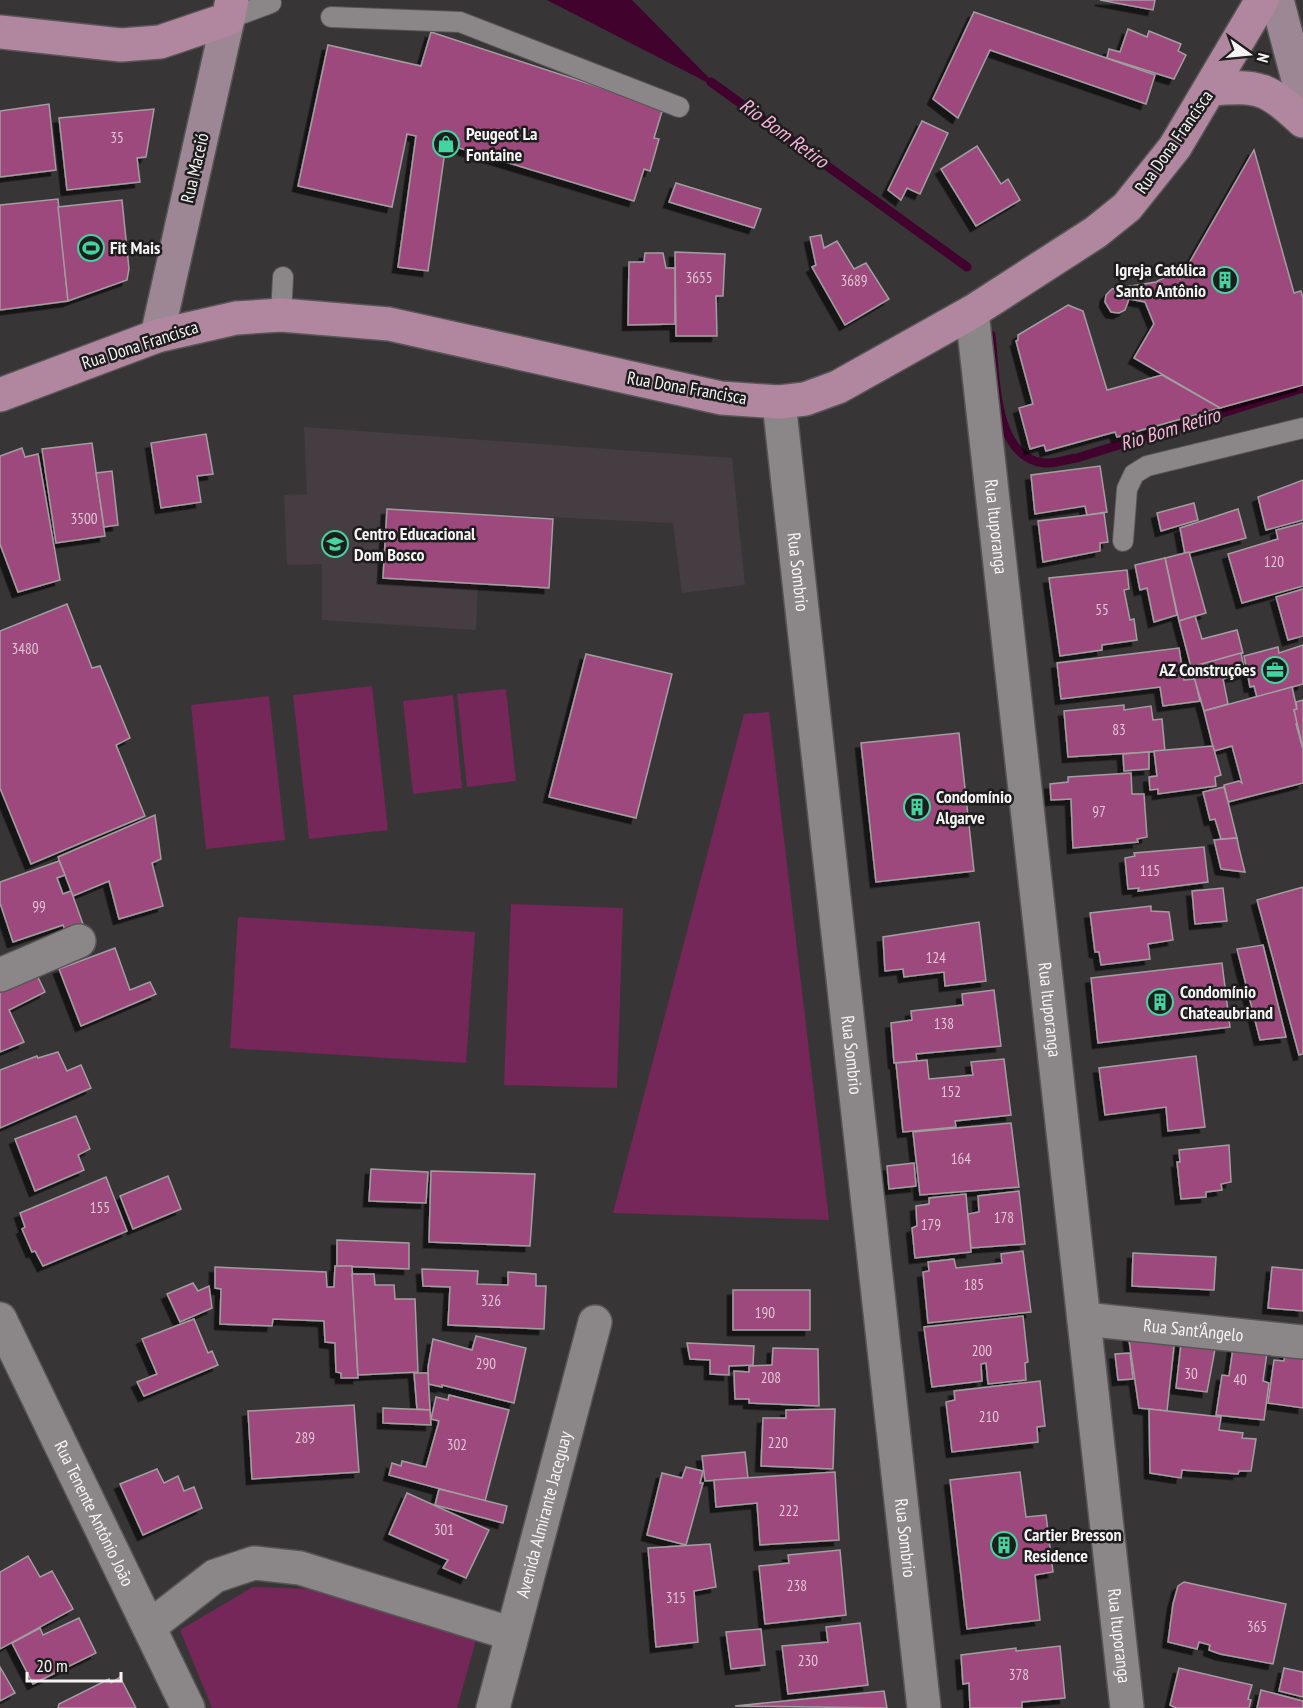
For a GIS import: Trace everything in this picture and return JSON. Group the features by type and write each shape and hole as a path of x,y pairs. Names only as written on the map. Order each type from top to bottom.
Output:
{"main road":[{"name":"Rua Dona Francisca","path":"0,395 157,336 236,318 281,315 389,324 721,398 779,402 805,399 838,387 972,312 1096,232 1127,207 1175,147 1262,0"},
{"path":"1277,0 1303,98"},
{"path":"0,32 121,45 160,42 230,9"},
{"name":"Rua Maceió","path":"157,336 230,9"},
{"path":"1211,89 1239,87 1264,89 1303,121"}],"street":[{"name":"Rua Ituporanga","path":"972,312 1126,1708"},
{"name":"Rua Sombrio","path":"779,402 924,1708"},
{"path":"0,975 79,941"},
{"name":"Rua Tenente Antônio João","path":"0,1319 188,1708"},
{"name":"Rua Sant'Ângelo","path":"1084,1319 1303,1342"},
{"name":"Avenida Almirante Jaceguay","path":"493,1708 595,1322"},
{"path":"148,1627 215,1576 254,1563 300,1568 512,1634"}],"lane":[{"path":"230,9 271,3"},
{"path":"331,17 460,22 679,107"},
{"path":"281,315 283,277"},
{"path":"1123,541 1127,489 1134,474 1147,466 1303,428"}],"shaded area":[{"path":"547,0 632,0 720,89"},
{"name":"Centro Educacional Dom Bosco","path":"304,427 732,458 745,585 682,593 673,523 387,509 383,578 478,585 476,630 322,620 322,564 287,565 284,495 307,494"},
{"path":"372,686 388,830 309,839 293,695"},
{"path":"506,689 516,781 467,787 457,694"},
{"path":"453,695 462,788 413,794 403,701"},
{"path":"269,696 285,840 206,849 191,705"},
{"path":"769,712 829,1220 613,1213 744,714"},
{"path":"511,904 623,908 617,1088 504,1085"},
{"path":"238,917 475,932 466,1063 230,1048"},
{"path":"253,1587 352,1590 478,1633 457,1708 212,1708 180,1630"}],"building":[{"path":"1100,0 1155,0 1153,10"},
{"path":"974,12 1155,75 1146,104 990,50 958,118 933,99"},
{"path":"1128,29 1147,37 1149,31 1181,44 1178,51 1186,55 1174,79 1107,58 1109,49 1120,52"},
{"path":"431,32 663,108 654,138 659,139 650,171 644,169 634,201 446,144 428,271 398,267 416,136 407,134 392,207 298,186 328,45 421,66"},
{"path":"49,104 56,170 0,177 0,111"},
{"path":"154,109 146,157 137,158 140,182 67,190 59,118"},
{"path":"922,121 948,133 920,194 907,188 901,200 888,190"},
{"path":"977,146 1001,184 1008,179 1020,200 976,226 941,169"},
{"name":"Igreja Católica Santo Antônio","path":"1254,150 1294,293 1301,291 1303,298 1303,385 1220,408 1134,358 1154,324 1145,302 1129,299 1125,310 1119,313 1111,312 1105,302 1106,295 1112,289 1156,282 1174,272 1180,279"},
{"path":"676,183 761,209 754,228 669,202"},
{"path":"58,199 68,301 0,310 0,205"},
{"path":"122,200 129,269 127,280 68,301 58,207"},
{"path":"821,235 824,248 837,241 854,269 866,263 889,299 845,325 812,267 816,265 810,237"},
{"path":"675,252 725,254 723,296 716,296 717,336 676,336"},
{"path":"645,253 663,253 666,268 675,268 675,324 628,325 629,262 644,262"},
{"path":"1068,305 1083,311 1107,390 1162,375 1220,408 1117,437 1115,432 1046,451 1044,445 1030,449 1019,408 1033,404 1016,341 1018,335"},
{"path":"206,434 213,474 197,476 201,502 161,508 151,443"},
{"path":"92,443 105,536 56,543 42,449"},
{"path":"22,448 25,457 38,454 60,580 18,592 0,544 0,456"},
{"path":"1100,466 1107,512 1087,515 1085,506 1035,514 1031,475"},
{"path":"112,471 118,525 104,527 96,473"},
{"path":"1303,480 1303,520 1266,530 1258,497"},
{"path":"1194,503 1198,520 1161,531 1157,513"},
{"path":"387,509 553,519 549,588 383,578"},
{"path":"1238,509 1246,538 1185,554 1180,528"},
{"path":"1104,513 1108,542 1100,543 1100,551 1043,562 1038,521"},
{"path":"1303,523 1303,586 1242,603 1228,554 1278,539 1276,530"},
{"path":"1189,552 1206,613 1179,621 1165,558"},
{"path":"1165,558 1177,615 1154,622 1147,588 1140,590 1135,565"},
{"path":"1127,570 1129,589 1124,590 1130,620 1134,619 1137,640 1102,645 1102,650 1060,656 1049,578"},
{"path":"1303,589 1303,636 1288,640 1276,597"},
{"path":"67,604 92,668 100,666 130,738 116,745 145,816 31,864 0,788 0,631"},
{"path":"1195,616 1202,639 1237,630 1243,653 1191,667 1179,621"},
{"name":"AZ Construções","path":"1303,645 1303,684 1257,697 1254,686 1250,687 1244,656 1278,647 1279,653"},
{"path":"1179,648 1184,680 1195,679 1200,701 1163,706 1160,687 1061,699 1057,663"},
{"path":"1241,653 1245,673 1223,679 1228,704 1204,711 1191,667"},
{"path":"586,654 672,674 636,818 549,797"},
{"path":"1292,687 1297,709 1294,710 1298,724 1296,724 1303,749 1303,783 1228,802 1224,785 1239,781 1242,783 1232,746 1214,751 1204,711"},
{"path":"1303,700 1303,749 1294,710 1297,709 1296,702"},
{"path":"1124,705 1124,710 1151,706 1153,720 1162,719 1165,751 1068,757 1064,711"},
{"name":"Condomínio Algarve","path":"959,733 974,871 876,882 861,743"},
{"path":"1213,746 1221,775 1215,777 1216,786 1158,794 1158,789 1150,790 1149,777 1157,776 1154,751"},
{"path":"1149,752 1149,769 1124,771 1123,754"},
{"path":"1131,773 1132,794 1144,794 1147,837 1137,839 1138,842 1073,848 1071,799 1051,800 1050,784 1068,782 1068,777"},
{"path":"1224,787 1237,838 1221,839 1215,819 1210,820 1203,792"},
{"path":"155,815 161,859 152,863 163,906 119,919 109,881 73,896 58,857"},
{"path":"1237,838 1245,872 1221,869 1214,840"},
{"path":"1204,847 1208,882 1138,891 1139,888 1128,889 1125,858 1135,856 1134,853"},
{"path":"59,861 65,875 57,878 63,894 71,891 83,924 65,930 63,925 13,942 0,903 0,882"},
{"path":"1303,887 1303,1054 1299,1055 1257,900"},
{"path":"1223,888 1227,921 1195,924 1192,891"},
{"path":"1151,906 1151,911 1169,912 1173,940 1148,944 1150,959 1101,965 1099,952 1095,952 1090,913"},
{"path":"979,922 986,981 945,986 944,972 904,977 903,969 885,971 883,937"},
{"path":"1263,945 1286,1037 1260,1040 1237,949"},
{"path":"115,948 130,990 150,982 156,994 81,1026 59,969"},
{"name":"Condomínio Chateaubriand","path":"1222,963 1230,1027 1098,1043 1091,978"},
{"path":"33,967 45,992 9,1010 24,1042 0,1052 0,981"},
{"path":"994,990 1001,1046 916,1054 917,1061 894,1063 891,1023 912,1020 911,1011 963,1005 962,994"},
{"path":"58,1052 67,1071 81,1065 91,1088 0,1128 0,1070 37,1056 38,1058"},
{"path":"1196,1056 1205,1127 1168,1131 1166,1107 1105,1115 1099,1068"},
{"path":"1004,1059 1011,1115 955,1121 956,1127 903,1132 896,1063 927,1060 929,1079 973,1075 971,1062"},
{"path":"76,1116 90,1149 78,1155 84,1170 35,1191 15,1139"},
{"path":"1011,1123 1019,1187 920,1195 913,1132"},
{"path":"1229,1145 1231,1182 1221,1184 1222,1190 1206,1192 1206,1197 1181,1199 1177,1162 1180,1162 1179,1150"},
{"path":"914,1163 916,1186 889,1189 887,1166"},
{"path":"371,1169 428,1172 426,1203 369,1201"},
{"path":"431,1171 535,1174 530,1246 429,1242"},
{"path":"168,1176 181,1209 133,1229 120,1196"},
{"path":"106,1177 127,1231 43,1266 35,1251 32,1252 22,1229 25,1227 20,1213"},
{"path":"1019,1191 1025,1244 971,1248 968,1214 979,1212 978,1196"},
{"path":"966,1194 971,1252 915,1258 912,1228 917,1226 916,1206 929,1204 929,1198"},
{"path":"337,1240 409,1243 409,1269 337,1266"},
{"path":"1023,1251 1031,1312 928,1323 923,1272 929,1271 928,1262 954,1259 956,1268 1002,1263 1001,1254"},
{"path":"1133,1253 1216,1257 1214,1290 1132,1286"},
{"path":"335,1266 352,1266 358,1378 341,1378 341,1373 336,1372 335,1343 325,1342 324,1321 273,1319 272,1326 220,1324 221,1289 215,1288 215,1267 326,1272 327,1287 334,1287"},
{"path":"1272,1267 1303,1270 1303,1311 1268,1308"},
{"path":"422,1269 478,1271 477,1284 508,1285 508,1272 536,1274 536,1286 546,1286 544,1329 448,1325 450,1287 423,1286"},
{"path":"352,1274 374,1274 375,1285 394,1285 395,1299 415,1299 418,1372 358,1375"},
{"path":"193,1283 198,1291 209,1286 212,1308 180,1322 167,1294"},
{"path":"733,1290 810,1290 810,1330 733,1330"},
{"path":"1023,1316 1028,1362 1025,1363 1026,1380 988,1384 986,1363 981,1364 982,1381 932,1387 924,1327"},
{"path":"194,1319 208,1353 212,1351 218,1365 144,1396 137,1382 157,1374 142,1339"},
{"path":"1128,1333 1175,1337 1167,1411 1139,1408"},
{"path":"1182,1335 1217,1339 1207,1392 1176,1388"},
{"path":"476,1336 526,1348 514,1403 442,1385 442,1387 428,1384 428,1367 433,1339 472,1350"},
{"path":"1234,1341 1268,1346 1263,1381 1269,1383 1264,1420 1216,1415 1222,1375 1229,1376"},
{"path":"687,1343 754,1346 753,1365 729,1366 729,1375 710,1374 710,1360 690,1359"},
{"path":"773,1348 818,1349 819,1406 749,1403 749,1399 735,1399 734,1371 749,1372 749,1366 772,1365"},
{"path":"1286,1348 1303,1350 1303,1408 1268,1403 1274,1360 1284,1361"},
{"path":"1130,1353 1133,1379 1118,1380 1115,1354"},
{"path":"414,1373 428,1373 430,1410 417,1409"},
{"path":"1040,1381 1045,1426 1037,1427 1038,1442 952,1452 946,1402 955,1400 954,1391"},
{"path":"449,1395 509,1410 485,1501 389,1475 392,1463 401,1466 402,1461 426,1467 439,1421 431,1419 436,1397 448,1400"},
{"path":"354,1405 359,1472 252,1479 248,1411"},
{"path":"383,1408 430,1410 431,1425 383,1423"},
{"path":"835,1409 833,1469 761,1466 763,1418 786,1418 786,1410"},
{"path":"1149,1409 1221,1417 1219,1430 1243,1433 1242,1438 1256,1439 1251,1471 1239,1471 1238,1474 1182,1470 1181,1478 1150,1473"},
{"path":"745,1452 748,1478 705,1481 702,1456"},
{"path":"686,1467 703,1471 700,1483 703,1483 686,1545 647,1535 662,1473 682,1478"},
{"path":"157,1469 164,1483 178,1476 184,1491 194,1487 202,1508 143,1535 120,1484"},
{"path":"835,1472 839,1540 760,1545 757,1503 716,1507 714,1480"},
{"name":"Cartier Bresson Residence","path":"1020,1472 1026,1517 1046,1515 1053,1572 1035,1575 1040,1620 967,1629 950,1480"},
{"path":"439,1489 507,1506 503,1523 435,1505"},
{"path":"407,1493 489,1530 466,1578 443,1568 448,1560 389,1534"},
{"path":"710,1544 716,1587 694,1591 698,1642 656,1647 648,1548"},
{"path":"840,1550 846,1615 765,1624 759,1566 789,1563 788,1555"},
{"path":"28,1556 40,1577 52,1571 73,1609 0,1649 0,1572"},
{"path":"1184,1582 1286,1604 1273,1664 1220,1654 1209,1650 1210,1645 1199,1642 1197,1649 1168,1642 1173,1604 1178,1586"},
{"path":"79,1618 96,1653 33,1684 12,1643 40,1628 43,1635"},
{"path":"860,1623 868,1685 788,1694 782,1646 828,1642 826,1627"},
{"path":"761,1629 765,1665 731,1669 726,1632"},
{"path":"1060,1646 1065,1698 1022,1702 1022,1708 970,1708 969,1683 963,1684 961,1655 1016,1648 1016,1651"},
{"path":"0,1667 15,1693 0,1701"},
{"path":"1179,1668 1252,1685 1248,1699 1251,1700 1249,1708 1176,1708 1170,1705"},
{"path":"1284,1668 1303,1672 1303,1697 1279,1691"},
{"path":"120,1677 136,1708 58,1708 59,1704 109,1679 111,1683"},
{"path":"1261,1690 1303,1701 1303,1708 1257,1708"},
{"path":"884,1691 887,1708 735,1706"}],"waterway":[{"name":"Rio Bom Retiro","path":"711,82 967,267"},
{"name":"Rio Bom Retiro","path":"991,335 1000,412 1006,430 1015,446 1027,457 1044,463 1077,458 1303,388"}],"place":[{"name":"Peugeot La Fontaine","path":"446,144"},
{"name":"Fit Mais","path":"91,248"},
{"name":"Igreja Católica Santo Antônio","path":"1225,280"},
{"name":"Centro Educacional Dom Bosco","path":"335,544"},
{"name":"AZ Construções","path":"1275,670"},
{"name":"Condomínio Algarve","path":"917,807"},
{"name":"Condomínio Chateaubriand","path":"1160,1002"},
{"name":"Cartier Bresson Residence","path":"1004,1545"}]}
